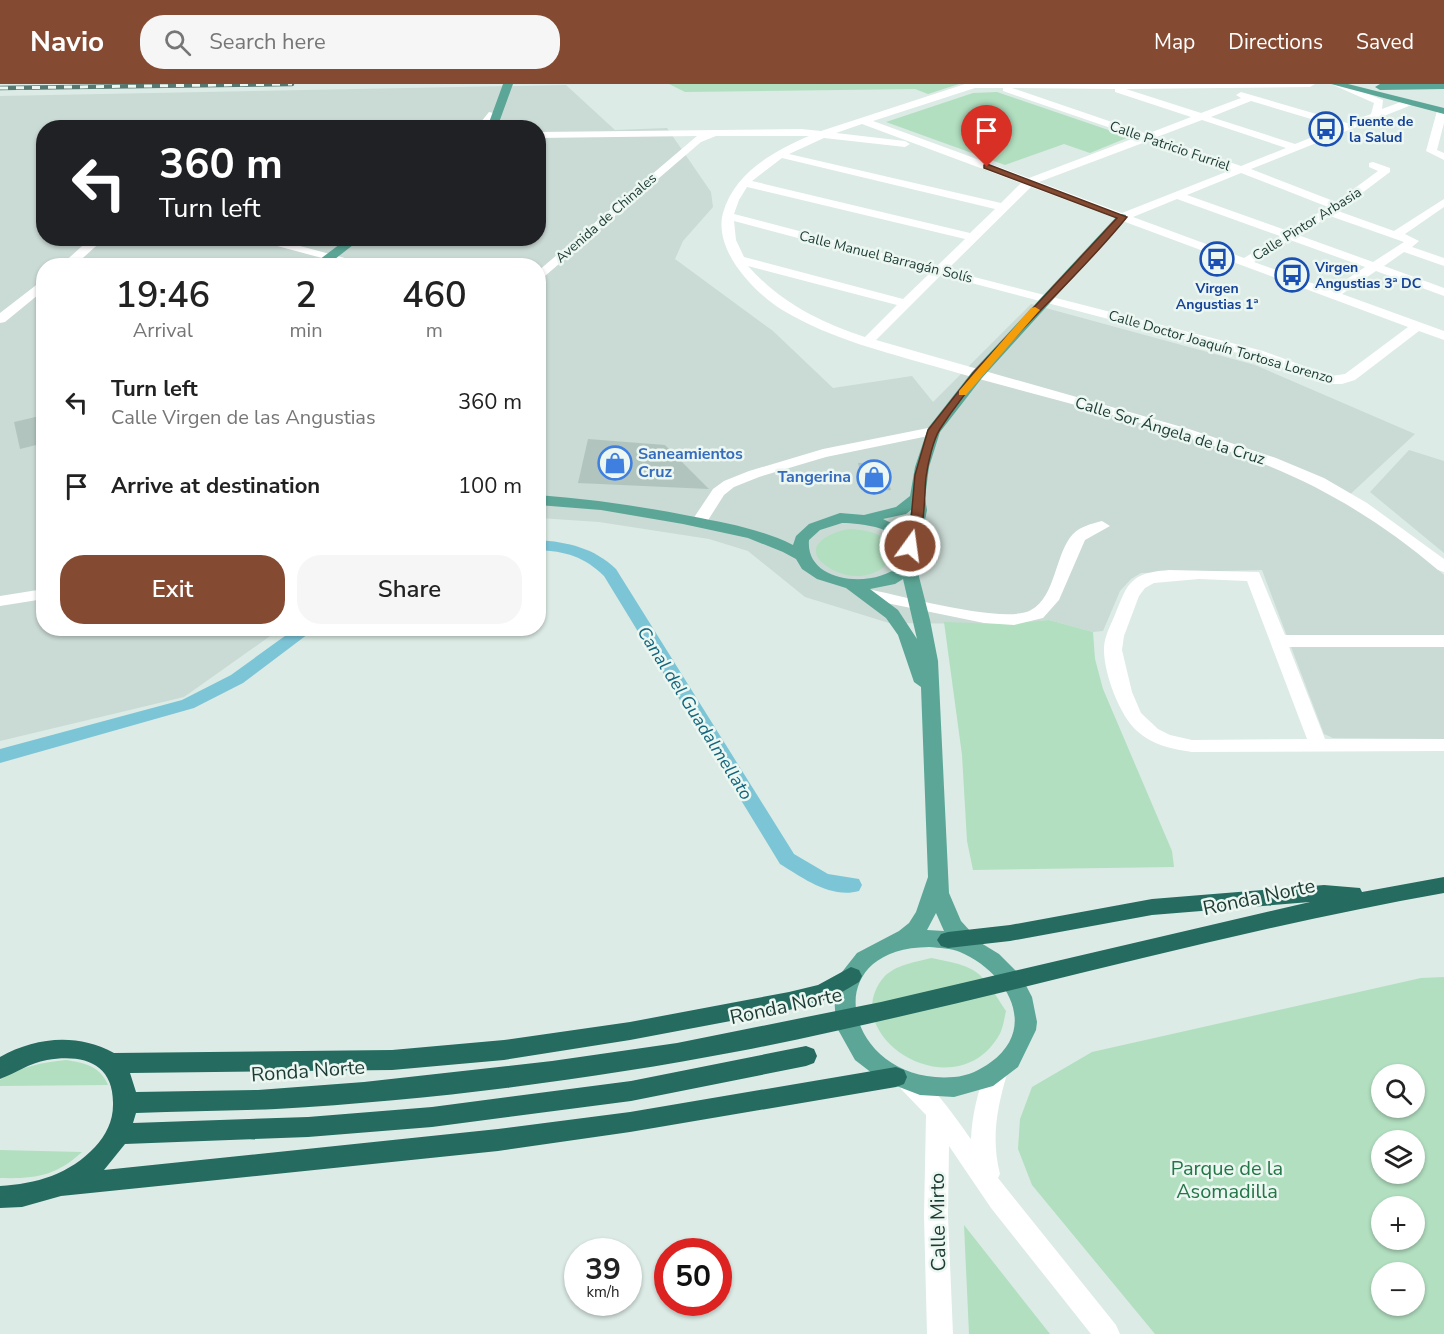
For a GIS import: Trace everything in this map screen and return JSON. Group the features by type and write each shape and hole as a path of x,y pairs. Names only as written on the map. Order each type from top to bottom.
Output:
{"highway":[{"name":"Ronda Norte","path":"127,1103 298,1097 465,1083 544,1074 658,1056 800,1029 1214,931 1375,896 1444,885"},
{"path":"964,943 1152,907 1324,892 1375,896"},
{"path":"3,1065 45,1050 69,1048 91,1052 111,1062 337,1062 392,1060 504,1050 630,1031 789,1001 824,992 851,976"},
{"path":"117,1134 308,1127 432,1117 632,1091 806,1056"},
{"path":"0,1197 17,1198 46,1192 87,1169 105,1152 117,1134 127,1103 124,1082 111,1062"},
{"path":"62,1185 520,1137 642,1121 903,1080"}],"main road":[{"path":"495,120 508,84"},
{"path":"1337,84 1437,87"},
{"path":"1337,84 1443,108 1437,87"},
{"path":"494,85 494,120"},
{"path":"1410,102 1437,87"},
{"path":"910,546 916,531 919,510 917,498 933,430 977,375 1122,217"},
{"path":"328,258 345,246"},
{"path":"744,532 784,533 810,530 840,518 865,518 900,511 910,506 917,498"},
{"path":"546,501 617,507 699,522 744,532 785,545 800,555 810,570 819,576 850,584 877,599 900,620 913,650 929,702"},
{"path":"865,518 898,531 912,552 909,565 929,661 937,879 946,917 964,943 996,962 1009,976 1025,1008 1026,1026 1022,1043 1013,1058 996,1074 981,1082 946,1088 903,1080 868,1058 855,1043 847,1026 844,1000 851,976 872,953 902,940 917,938 964,943"},
{"path":"800,555 799,546 803,537 810,530"},
{"path":"850,584 883,582 894,578 909,565"},
{"path":"902,940 921,922 929,907 937,879"}],"street":[{"path":"904,303 737,259 728,233 727,216 734,198 759,169 781,155 826,134 966,87 1311,84"},
{"path":"1337,84 1379,102 1376,114"},
{"name":"Calle Patricio Furriel","path":"1004,85 1013,93 1305,194 1333,209 1396,235"},
{"path":"1221,85 1251,98 1345,126"},
{"path":"1113,86 1123,92 1294,147"},
{"path":"867,342 1029,182 1251,98"},
{"path":"1122,217 1345,126 1410,102"},
{"path":"1443,108 1432,153 1444,158"},
{"path":"864,121 1444,336"},
{"path":"546,135 723,132 826,134 945,151"},
{"name":"Avenida de Chinales","path":"546,271 697,140 723,132"},
{"path":"656,133 676,145 674,159"},
{"path":"781,155 1002,207"},
{"name":"Calle Pintor Arbasia","path":"1245,262 1333,209 1386,170 1373,165"},
{"path":"745,183 971,237"},
{"path":"1177,195 1444,292"},
{"path":"1396,235 1444,202"},
{"name":"Calle Manuel Barragán Solís","path":"727,216 1046,298"},
{"path":"1332,295 1413,241 1396,235"},
{"path":"75,258 90,246"},
{"path":"288,246 339,258"},
{"path":"1403,248 1444,262"},
{"name":"Calle Sor Ángela de la Cruz","path":"737,259 768,293 830,330 977,375 1177,429 1272,461 1305,475 1370,510 1401,530 1444,567"},
{"path":"0,319 36,290"},
{"name":"Calle Doctor Joaquín Tortosa Lorenzo","path":"1046,298 1258,354 1330,380 1350,377 1418,326"},
{"path":"699,522 718,492 729,484 754,474 823,453 933,430"},
{"path":"867,594 984,618 1014,620 1037,614 1051,600 1078,538 1088,530 1102,526"},
{"path":"1318,744 1252,576 1164,576 1149,578 1139,583 1133,591 1114,639 1113,650 1128,706 1139,723 1156,737 1174,744 1192,746 1444,745"},
{"path":"0,602 36,595"},
{"path":"1278,641 1444,641"},
{"path":"996,1074 984,1119 982,1152 1000,1200"},
{"path":"903,1080 938,1111 1000,1200 1107,1334"},
{"name":"Calle Mirto","path":"938,1111 936,1216 940,1334"}],"shaded area":[{"path":"566,85 615,130 667,128 711,192 713,207 683,241 675,259 773,331 833,388 912,376 933,402 1031,304 1255,365 1415,434 1344,500 1395,532 1444,575 1444,739 1333,738 1324,734 1262,570 1141,573 1131,579 1120,591 1103,631 1093,632 1049,620 999,624 889,623 805,597 748,551 709,539 599,522 546,518 546,258 36,258 36,636 270,636 184,697 0,741 0,96"},
{"path":"1409,450 1444,461 1444,553 1370,492"}],"green space":[{"path":"669,84 959,84 928,94 915,89 685,92"},
{"path":"997,92 1129,137 1090,153 1064,144 1005,165 886,122 973,93"},
{"path":"851,529 876,534 889,542 892,552 888,562 878,571 863,575 846,575 828,567 820,560 816,553 821,541 835,533"},
{"path":"1049,620 1093,632 1095,659 1103,689 1172,851 1174,867 973,870 967,841 962,755 944,622 999,624"},
{"path":"931,958 959,964 977,972 1006,1011 998,1037 978,1058 954,1067 929,1066 905,1056 886,1041 875,1021 873,999 884,977 900,967"},
{"name":"Parque de la Asomadilla","path":"1444,977 1444,1334 1155,1334 1032,1185 1018,1149 1020,1119 1032,1087 1092,1052 1421,978"},
{"path":"66,1060 91,1066 101,1074 108,1085 0,1086 0,1080 23,1068"},
{"path":"0,1150 82,1152 54,1171 34,1177 0,1178"},
{"path":"964,1225 1050,1334 969,1334"}],"building":[{"path":"36,417 36,445 20,449 14,422"},
{"name":"Saneamientos Cruz","path":"588,439 665,445 709,489 578,483"},
{"name":"Tangerina","path":"883,462 891,490 865,492 858,463"}],"waterway":[{"name":"Canal del Guadalmellato","path":"546,546 578,551 595,559 610,573 787,859 824,881 852,885"},
{"name":"Canal del Guadalmellato","path":"0,756 188,704 237,679 297,636"}],"railway":[{"path":"0,88 292,84"}],"slow traffic":[{"path":"963,393 1035,310"}],"place":[{"name":"Fuente de la Salud","path":"1326,129"},
{"name":"Virgen Angustias 1ª","path":"1217,259"},
{"name":"Virgen Angustias 3ª DC","path":"1292,275"},
{"name":"Saneamientos Cruz","path":"615,463"},
{"name":"Tangerina","path":"874,477"}],"route":[{"path":"910,546 916,531 919,510 917,498 921,475 933,430 977,375 1122,217 987,167"}]}
